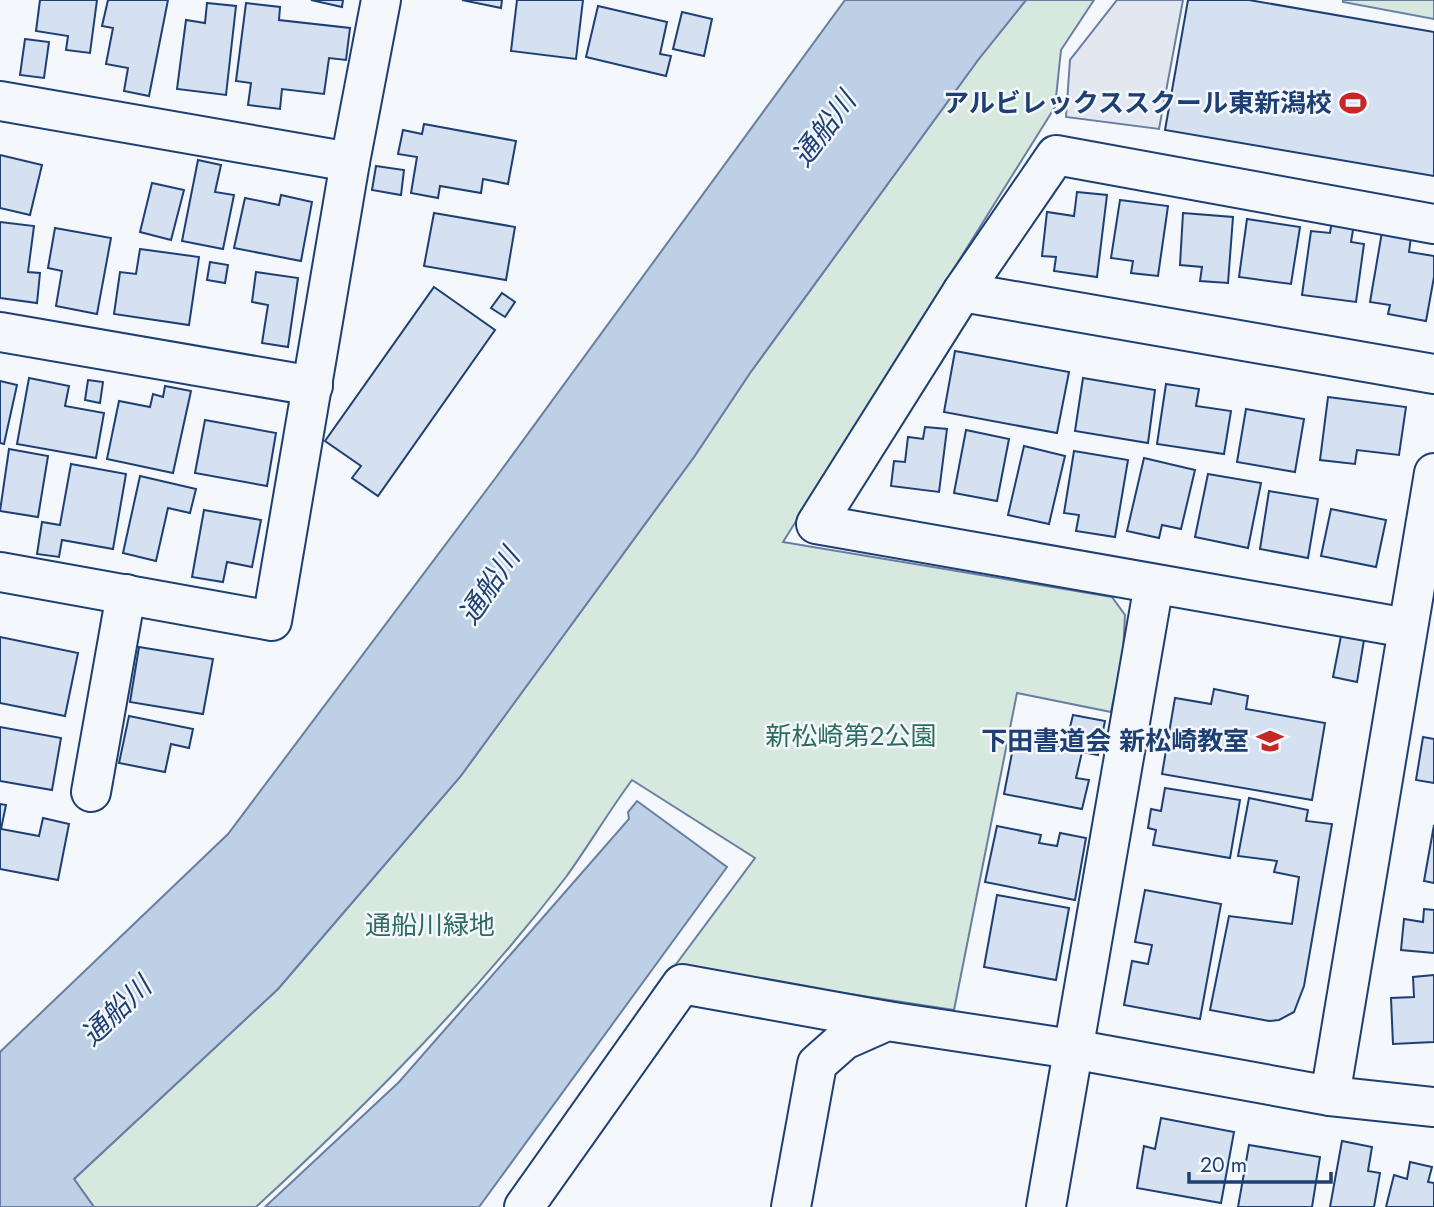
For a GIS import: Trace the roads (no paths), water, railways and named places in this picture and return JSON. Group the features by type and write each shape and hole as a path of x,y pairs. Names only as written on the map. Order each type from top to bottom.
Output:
{"street":[{"path":"0,572 272,621 350,162 381,0"},
{"path":"0,101 350,162"},
{"path":"1407,628 816,524 962,292 1056,155 1434,224"},
{"path":"962,292 1434,373"},
{"path":"0,332 313,386"},
{"path":"1329,1097 1434,473"},
{"path":"1046,1207 1154,584"},
{"path":"91,792 126,594"},
{"path":"524,1207 682,984 887,1021 1072,1049 1329,1097 1434,1107"},
{"path":"791,1207 817,1063 844,1040 887,1021"}],"water":[{"name":"通船川","path":"845,0 1026,0 978,60 750,373 694,457 460,777 278,989 74,1179 94,1207 0,1207 0,1052 228,834 497,476"},
{"path":"637,801 727,867 479,1207 265,1207 399,1082 629,819 628,812"}],"place":[{"name":"アルビレックススクール東新潟校","path":"1353,103"},
{"name":"下田書道会 新松崎教室","path":"1270,741"}],"park label":[{"name":"新松崎第２公園","path":"851,736"},
{"name":"通船川緑地","path":"430,925"}]}
